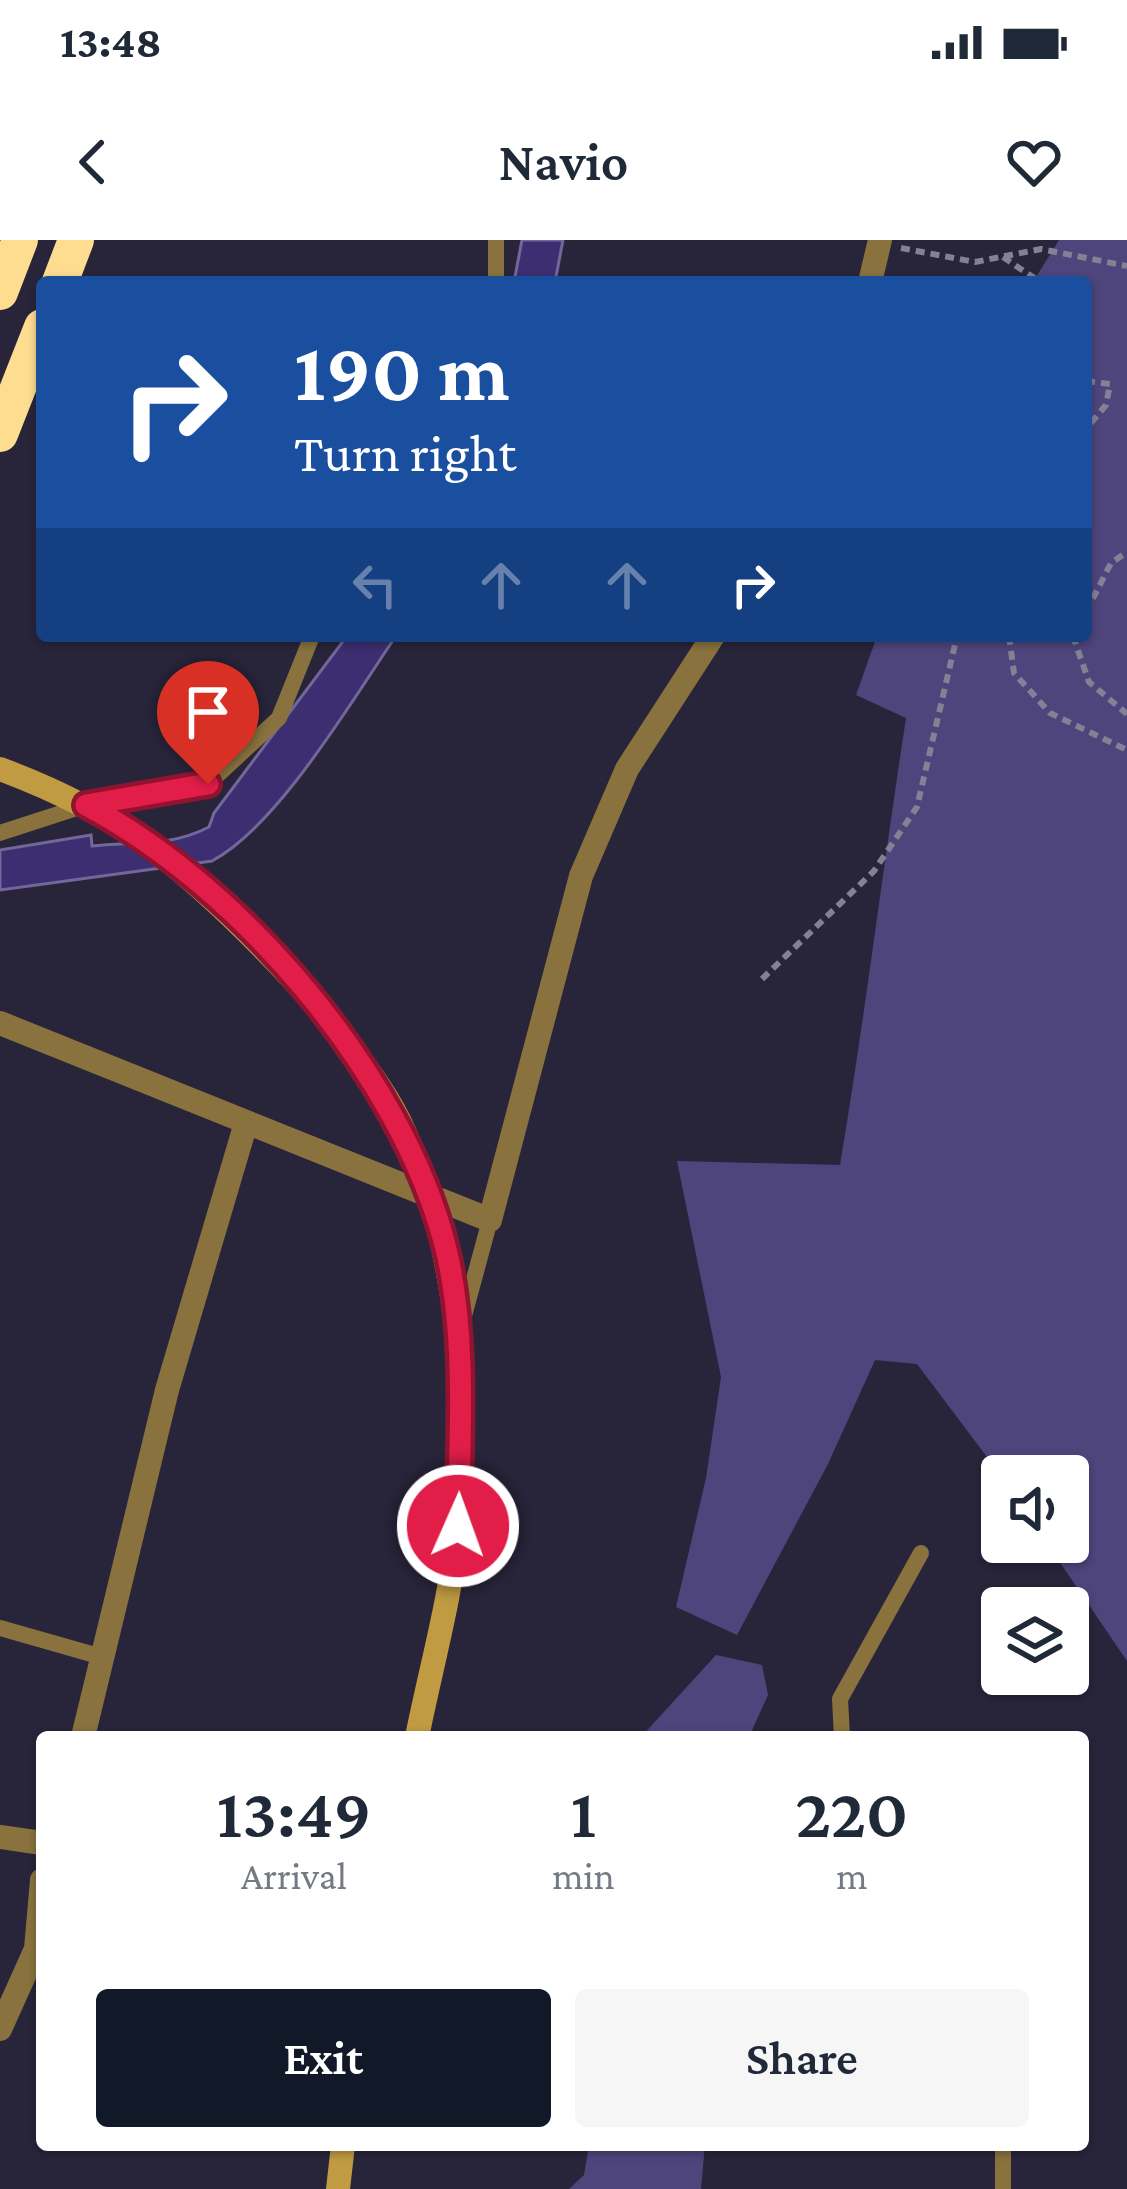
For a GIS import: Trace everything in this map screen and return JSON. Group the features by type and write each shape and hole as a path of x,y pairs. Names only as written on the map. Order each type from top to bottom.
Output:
{"highway":[{"path":"0,292 20,240"},
{"path":"62,276 76,240"},
{"path":"0,434 36,342"}],"main road":[{"path":"0,769 136,832 180,869 315,1001 403,1128 446,1247 456,1345 458,1526 418,1731"},
{"path":"338,2189 342,2151"}],"street":[{"path":"872,276 881,242"},
{"path":"0,1023 490,1220 580,876 626,769 709,642"},
{"path":"84,1731 166,1390 246,1123"},
{"path":"0,1837 36,1842"},
{"path":"0,2029 36,1948"}],"lane":[{"path":"496,240 496,276"},
{"path":"0,833 86,805 208,784 279,718 310,642"},
{"path":"456,1345 490,1220"},
{"path":"842,1731 840,1699 921,1553"},
{"path":"0,1628 102,1657"},
{"path":"1003,2189 1004,2151"}],"path":[{"path":"881,242 975,262 1041,249 1127,266"},
{"path":"1002,257 1031,276"},
{"path":"1092,382 1110,384 1106,405 1092,422"},
{"path":"1092,600 1111,563 1127,552"},
{"path":"762,979 874,871 917,807 957,642"},
{"path":"1010,642 1014,673 1050,712 1127,750"},
{"path":"1075,642 1089,682 1127,714"}],"shaded area":[{"path":"522,240 563,240 556,276 515,276"},
{"path":"1059,240 1127,240 1127,1661 1089,1605 1089,1587 1077,1587 1060,1563 1089,1563 1089,1455 985,1455 917,1364 875,1360 828,1464 737,1635 676,1607 706,1478 721,1377 677,1161 840,1165 906,718 856,695 875,642 1092,642 1092,276 1037,276"},
{"path":"342,642 392,642 288,791 237,844 212,861 0,890 0,850 91,835 92,846 164,841 209,827 214,813"},
{"path":"716,1655 762,1665 768,1695 752,1731 646,1731"},
{"path":"588,2151 704,2151 701,2189 569,2189 584,2175"}],"route":[{"path":"208,784 86,805 136,832 223,906 315,1001 403,1128 446,1247 461,1436 458,1526"}]}
